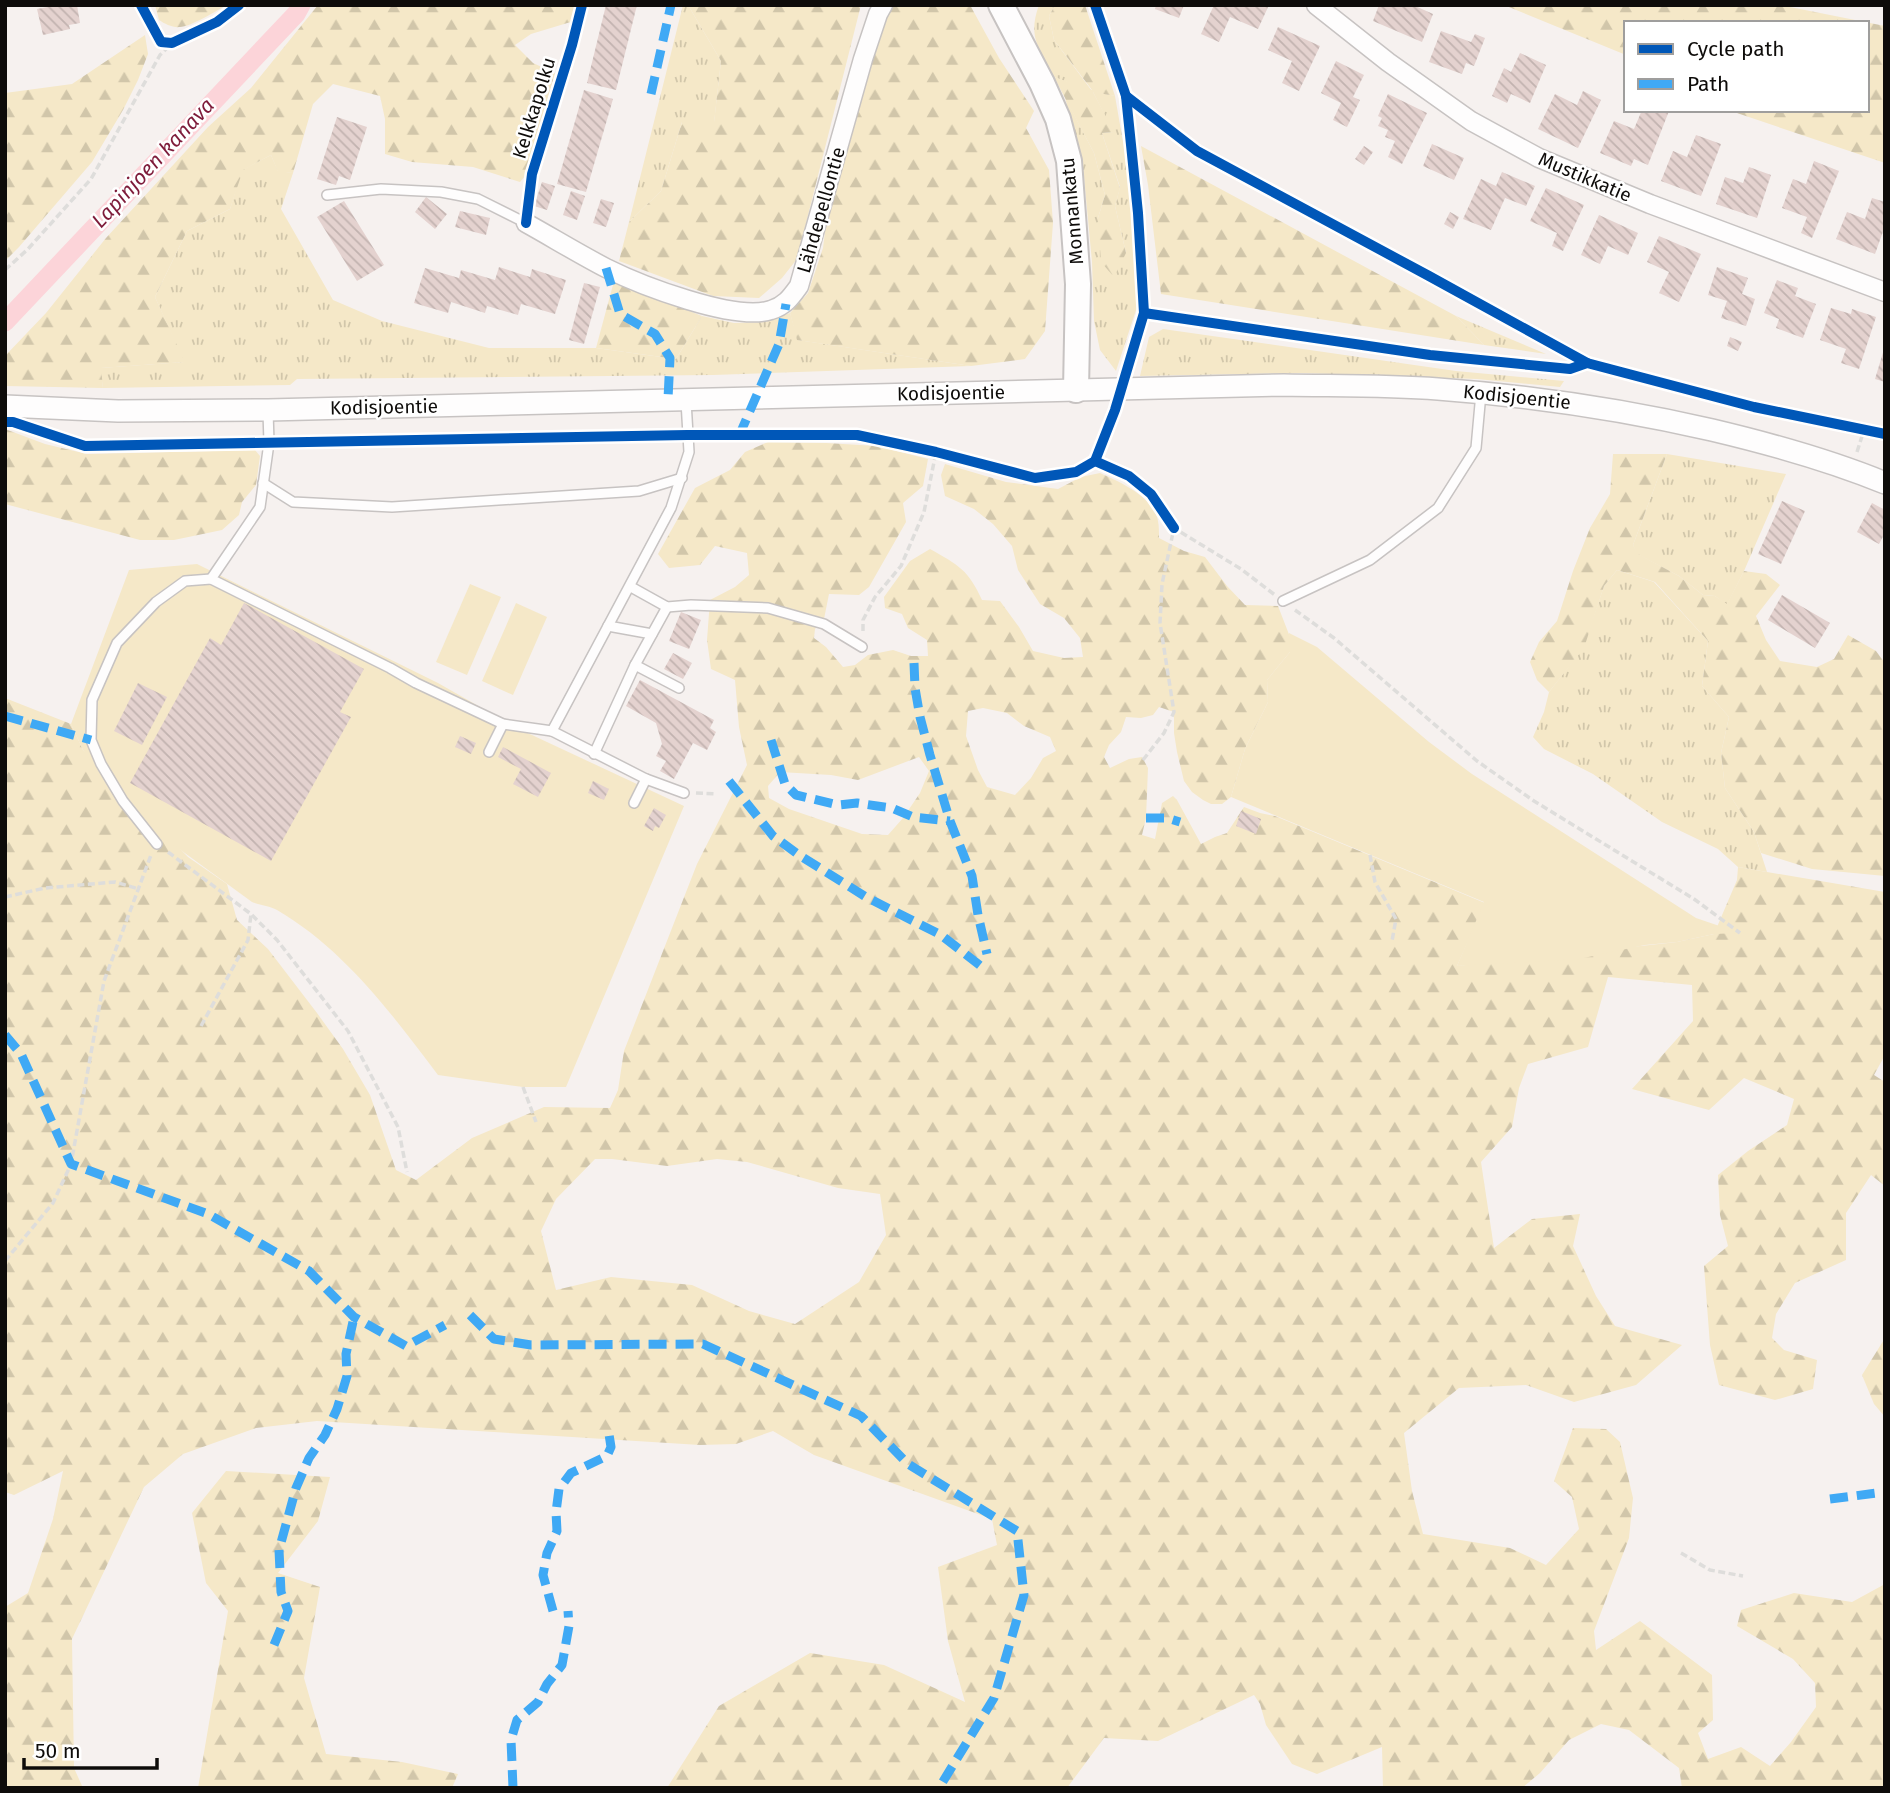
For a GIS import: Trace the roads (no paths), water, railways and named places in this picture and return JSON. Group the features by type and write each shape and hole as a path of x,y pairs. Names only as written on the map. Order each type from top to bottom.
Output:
{"main road":[{"name":"Monnankatu","path":"1001,5 1048,95 1058,119 1069,161 1079,284 1076,390"}],"street":[{"name":"Lähdepellontie","path":"526,223 606,268 671,295 747,312 770,311 786,304 799,286 863,59 883,5"},
{"name":"Mustikkatie","path":"1316,5 1388,62 1471,121 1538,158 1650,204 1885,292"},
{"name":"Kodisjoentie","path":"5,406 118,411 268,410 1284,385 1436,389 1566,401 1676,422 1766,443 1852,469 1885,483"}],"lane":[{"path":"327,195 381,189 442,192 478,198 526,223"},
{"path":"1283,601 1370,560 1438,508 1476,448 1481,393"},
{"path":"552,731 671,508 689,452 686,400"},
{"path":"211,579 260,507 269,443 268,410"},
{"path":"263,484 293,502 392,507 639,491 682,478"},
{"path":"157,844 123,801 101,764 91,740 92,700 117,643 156,602 185,581 211,579 503,724 552,731 646,779 684,793"},
{"path":"631,587 667,607 691,605 768,608 824,624 862,647"},
{"path":"594,754 635,665 667,607"},
{"path":"608,626 652,634"},
{"path":"635,665 679,688"},
{"path":"489,752 503,724"},
{"path":"634,803 646,779"}],"waterway":[{"name":"Lapinjoen kanava","path":"5,322 296,14 301,5"}]}
